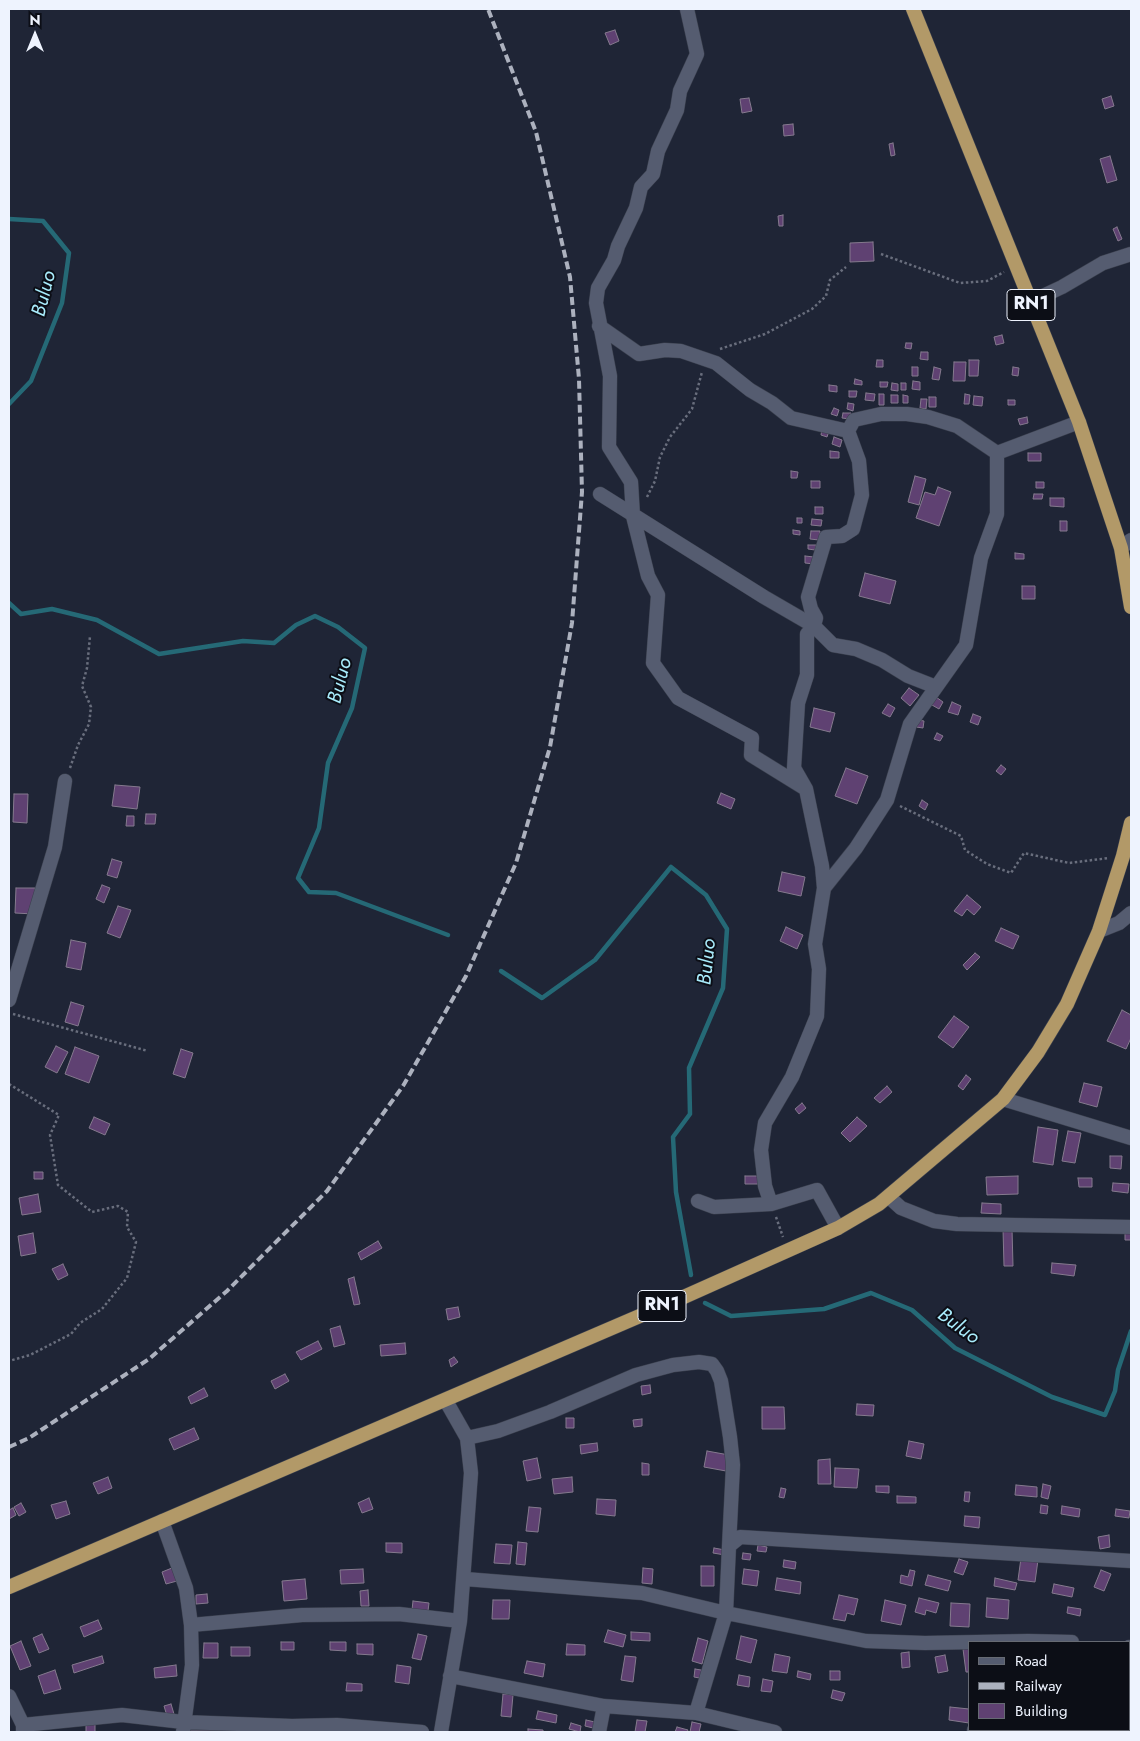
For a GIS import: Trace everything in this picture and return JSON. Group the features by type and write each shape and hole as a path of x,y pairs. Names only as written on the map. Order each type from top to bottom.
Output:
{"highway":[{"name":"RN1","path":"913,9 1126,544 1131,607"},
{"name":"RN1","path":"9,1587 162,1520 446,1401 788,1251 838,1228 889,1197 1003,1099 1038,1052 1068,1004 1099,931 1124,856 1131,823"}],"street":[{"path":"687,9 697,54 680,91 677,110 658,151 653,174 640,187 636,208 618,246 614,260 598,288 596,303 610,376 609,447 631,482 633,516 648,576 658,594 653,663 678,698 752,738 751,755 806,789"},
{"path":"1030,302 1103,263 1131,254"},
{"path":"600,326 639,354 665,350 681,351 716,363 791,418 848,431"},
{"path":"771,1204 765,1186 761,1150 765,1123 792,1077 817,1016 819,969 815,944 824,888 822,866 806,789 794,768 798,704 807,675 807,634 814,626 816,618 810,610 808,597 826,537 842,536 853,529 862,495 859,461 848,431 854,420 881,414 914,415 946,420 970,433 997,453"},
{"path":"997,453 1079,422"},
{"path":"824,888 856,848 887,800 910,724 966,645 982,558 998,514 997,453"},
{"path":"600,494 814,626 833,644 856,649 882,660 908,676 936,687"},
{"path":"9,1000 55,847 65,781"},
{"path":"1099,931 1119,923 1131,913"},
{"path":"1003,1099 1131,1138"},
{"path":"698,1201 714,1207 771,1204 817,1190 838,1228"},
{"path":"889,1197 901,1208 934,1221 957,1224 1131,1227"},
{"path":"467,1438 498,1431 550,1412 636,1375 673,1365 699,1362 712,1364 721,1381 733,1465 730,1546 726,1613 696,1713"},
{"path":"441,1732 465,1580 471,1473 467,1438 446,1401"},
{"path":"162,1520 186,1588 191,1625 192,1665 183,1727"},
{"path":"730,1546 740,1537 760,1537 1131,1561"},
{"path":"465,1580 642,1593 726,1613 866,1641 968,1642"},
{"path":"191,1625 302,1615 399,1614 460,1621"},
{"path":"450,1676 604,1706 696,1713 775,1732"},
{"path":"10,1700 23,1728 122,1715 183,1727 337,1725 422,1732"},
{"path":"599,1732 604,1706"}],"path":[{"path":"881,254 960,283 987,281 1015,266"},
{"path":"65,781 78,745 89,724 90,707 82,686 87,668 90,636"},
{"path":"887,800 961,836 964,850 987,864 1012,873 1024,853 1069,863 1124,856"},
{"path":"9,1013 148,1051"},
{"path":"9,1084 59,1115 50,1135 58,1186 92,1212 118,1206 128,1212 127,1227 136,1242 127,1278 102,1309 80,1323 71,1334 30,1355 9,1361"},
{"path":"771,1204 788,1251"}],"building":[{"path":"615,30 619,41 610,45 605,33"},
{"path":"1111,96 1114,106 1105,109 1102,99"},
{"path":"749,98 752,111 742,113 740,99"},
{"path":"793,124 794,135 784,136 783,125"},
{"path":"893,143 895,155 891,156 889,144"},
{"path":"1110,156 1117,180 1107,183 1100,159"},
{"path":"783,215 783,226 779,226 778,216"},
{"path":"1117,227 1122,239 1118,241 1113,229"},
{"path":"873,242 874,261 850,262 850,243"},
{"path":"1002,335 1004,343 996,345 994,337"},
{"path":"906,343 912,343 911,349 905,348"},
{"path":"921,352 928,352 928,360 920,359"},
{"path":"877,360 883,360 883,367 876,367"},
{"path":"969,360 979,360 978,376 969,376"},
{"path":"954,362 966,362 965,381 953,381"},
{"path":"912,367 918,367 918,376 912,376"},
{"path":"934,367 941,369 939,380 932,379"},
{"path":"1013,367 1019,368 1018,376 1012,375"},
{"path":"855,379 862,381 862,385 854,384"},
{"path":"913,381 920,382 920,390 912,389"},
{"path":"880,382 888,382 887,387 880,387"},
{"path":"892,383 898,384 898,391 891,390"},
{"path":"901,383 906,383 906,390 901,390"},
{"path":"829,385 837,386 837,392 829,391"},
{"path":"849,391 857,391 856,397 849,397"},
{"path":"866,393 875,394 874,401 865,400"},
{"path":"879,394 884,394 884,405 879,405"},
{"path":"965,394 970,395 969,404 964,404"},
{"path":"891,395 898,395 898,403 891,403"},
{"path":"903,395 908,396 908,403 903,403"},
{"path":"974,396 983,397 982,406 973,405"},
{"path":"929,397 936,397 936,407 929,407"},
{"path":"921,399 927,399 926,409 920,408"},
{"path":"1008,400 1015,400 1015,405 1008,405"},
{"path":"848,403 854,404 853,411 847,409"},
{"path":"834,408 839,410 837,416 831,414"},
{"path":"843,413 851,413 850,419 842,418"},
{"path":"1027,417 1028,423 1020,425 1018,419"},
{"path":"822,429 829,431 827,437 821,435"},
{"path":"834,437 842,440 840,447 832,444"},
{"path":"830,451 839,452 839,458 830,458"},
{"path":"1028,453 1041,453 1041,461 1028,461"},
{"path":"791,471 798,472 797,478 791,478"},
{"path":"915,476 926,479 919,505 908,502"},
{"path":"811,481 820,481 820,488 811,488"},
{"path":"1036,482 1044,482 1044,488 1036,488"},
{"path":"938,487 951,492 939,526 916,518 925,492 935,495"},
{"path":"1034,494 1043,494 1042,499 1033,499"},
{"path":"1050,498 1064,498 1064,507 1050,506"},
{"path":"815,507 823,507 823,514 815,514"},
{"path":"797,518 802,518 802,523 797,523"},
{"path":"812,519 822,520 821,526 811,525"},
{"path":"1060,521 1067,521 1067,531 1060,531"},
{"path":"793,530 800,531 800,535 793,534"},
{"path":"811,531 820,531 819,540 810,539"},
{"path":"808,545 816,545 815,550 808,549"},
{"path":"1015,553 1024,554 1024,559 1015,559"},
{"path":"805,556 814,557 814,564 805,563"},
{"path":"865,573 896,581 890,604 859,596"},
{"path":"1022,586 1035,586 1035,599 1022,599"},
{"path":"909,688 919,695 910,706 901,698"},
{"path":"936,697 943,702 939,709 932,705"},
{"path":"952,702 961,706 958,715 948,712"},
{"path":"888,704 895,708 890,717 882,713"},
{"path":"814,708 835,713 830,732 810,727"},
{"path":"973,714 981,717 978,725 970,722"},
{"path":"918,720 924,721 923,728 916,727"},
{"path":"937,733 943,736 940,741 934,739"},
{"path":"1001,765 1006,769 1001,775 996,771"},
{"path":"846,768 868,776 857,804 835,796"},
{"path":"115,785 140,787 137,809 112,806"},
{"path":"721,793 735,799 731,809 717,803"},
{"path":"14,794 28,794 27,823 13,822"},
{"path":"922,800 928,804 925,810 919,806"},
{"path":"146,814 156,814 155,824 145,824"},
{"path":"127,816 134,816 134,826 126,826"},
{"path":"112,859 122,862 117,878 107,875"},
{"path":"782,872 805,877 801,896 778,891"},
{"path":"102,885 110,888 104,903 96,899"},
{"path":"16,888 35,888 34,914 15,913"},
{"path":"967,895 981,907 974,915 967,909 962,916 954,911"},
{"path":"118,906 131,910 120,938 107,933"},
{"path":"786,927 803,935 797,949 780,941"},
{"path":"1001,928 1019,936 1013,949 995,941"},
{"path":"71,940 86,943 81,970 66,967"},
{"path":"975,953 980,957 967,970 963,965"},
{"path":"71,1002 84,1006 78,1026 65,1022"},
{"path":"1122,1010 1131,1015 1131,1038 1126,1049 1107,1041"},
{"path":"954,1016 969,1027 953,1048 938,1037"},
{"path":"56,1046 68,1052 57,1073 45,1067"},
{"path":"75,1047 99,1056 89,1083 65,1074"},
{"path":"181,1049 193,1053 185,1078 173,1074"},
{"path":"966,1075 971,1079 963,1090 958,1086"},
{"path":"1084,1083 1102,1087 1097,1107 1079,1102"},
{"path":"887,1086 892,1092 880,1103 874,1098"},
{"path":"802,1103 806,1108 799,1114 795,1109"},
{"path":"94,1117 110,1124 105,1135 89,1128"},
{"path":"857,1117 867,1126 850,1142 841,1133"},
{"path":"1038,1127 1058,1130 1053,1165 1033,1162"},
{"path":"1068,1131 1081,1133 1075,1163 1062,1161"},
{"path":"1110,1156 1122,1156 1121,1169 1110,1168"},
{"path":"34,1172 43,1172 43,1179 34,1179"},
{"path":"745,1176 758,1176 758,1184 745,1184"},
{"path":"1018,1176 1018,1194 987,1195 986,1177"},
{"path":"1078,1178 1092,1178 1092,1187 1079,1187"},
{"path":"1113,1183 1129,1184 1128,1193 1112,1191"},
{"path":"38,1194 41,1212 22,1215 19,1198"},
{"path":"982,1203 1001,1204 1001,1214 981,1213"},
{"path":"1003,1229 1012,1229 1013,1266 1004,1266"},
{"path":"1125,1229 1131,1230 1131,1240 1125,1240"},
{"path":"33,1233 36,1253 21,1256 18,1236"},
{"path":"378,1241 382,1248 361,1260 358,1253"},
{"path":"1052,1263 1076,1265 1074,1276 1051,1273"},
{"path":"63,1264 68,1275 58,1280 52,1269"},
{"path":"354,1277 360,1304 354,1305 348,1279"},
{"path":"458,1307 460,1317 448,1320 446,1309"},
{"path":"340,1326 345,1344 334,1347 330,1329"},
{"path":"318,1341 322,1349 301,1360 296,1352"},
{"path":"405,1343 406,1354 381,1356 380,1345"},
{"path":"454,1357 458,1362 451,1367 449,1360"},
{"path":"285,1374 289,1381 275,1389 271,1381"},
{"path":"650,1385 651,1393 642,1395 641,1386"},
{"path":"204,1388 208,1396 191,1404 188,1397"},
{"path":"857,1404 874,1405 873,1416 856,1415"},
{"path":"762,1407 784,1407 785,1429 762,1429"},
{"path":"566,1418 574,1418 574,1428 566,1428"},
{"path":"642,1419 642,1426 634,1427 633,1420"},
{"path":"194,1428 199,1439 174,1450 169,1439"},
{"path":"909,1441 924,1444 921,1459 906,1456"},
{"path":"597,1443 598,1451 581,1454 580,1445"},
{"path":"707,1451 729,1455 726,1471 704,1467"},
{"path":"537,1458 541,1478 527,1481 523,1461"},
{"path":"830,1459 831,1484 818,1484 818,1460"},
{"path":"642,1463 649,1464 649,1475 642,1475"},
{"path":"835,1468 859,1469 857,1488 834,1487"},
{"path":"108,1477 112,1488 98,1494 93,1483"},
{"path":"572,1477 573,1492 554,1494 552,1479"},
{"path":"1043,1484 1051,1486 1048,1499 1041,1497"},
{"path":"1016,1485 1037,1487 1037,1497 1015,1495"},
{"path":"876,1486 889,1486 889,1493 876,1492"},
{"path":"781,1488 786,1489 784,1498 779,1497"},
{"path":"965,1492 970,1492 969,1502 964,1501"},
{"path":"897,1496 916,1497 916,1503 897,1503"},
{"path":"369,1498 373,1509 362,1513 358,1503"},
{"path":"597,1499 616,1500 615,1516 596,1514"},
{"path":"66,1501 70,1514 56,1519 51,1505"},
{"path":"21,1503 26,1512 19,1516 14,1507"},
{"path":"1041,1505 1048,1506 1047,1514 1040,1513"},
{"path":"1062,1506 1080,1509 1079,1517 1061,1514"},
{"path":"529,1507 541,1508 538,1532 526,1531"},
{"path":"13,1508 16,1515 9,1519 9,1510"},
{"path":"1116,1509 1130,1511 1129,1518 1115,1516"},
{"path":"965,1516 980,1517 979,1528 964,1526"},
{"path":"1109,1535 1110,1547 1100,1549 1098,1537"},
{"path":"518,1542 527,1543 525,1565 516,1564"},
{"path":"386,1543 402,1543 402,1553 386,1552"},
{"path":"496,1544 512,1545 510,1564 494,1563"},
{"path":"758,1545 767,1547 766,1552 757,1551"},
{"path":"714,1548 725,1550 725,1555 713,1553"},
{"path":"743,1553 751,1554 750,1560 742,1559"},
{"path":"1021,1558 1038,1560 1035,1582 1018,1580"},
{"path":"959,1559 968,1562 963,1575 954,1572"},
{"path":"784,1560 796,1562 795,1569 783,1567"},
{"path":"701,1566 714,1566 714,1586 701,1586"},
{"path":"172,1568 177,1581 166,1584 162,1572"},
{"path":"643,1568 653,1569 652,1584 642,1583"},
{"path":"363,1569 364,1583 341,1584 340,1570"},
{"path":"744,1569 759,1571 757,1586 742,1584"},
{"path":"910,1570 915,1571 912,1586 900,1583 901,1575 908,1577"},
{"path":"1101,1570 1111,1574 1104,1591 1094,1587"},
{"path":"928,1575 951,1581 948,1591 925,1585"},
{"path":"777,1578 801,1582 800,1594 775,1590"},
{"path":"995,1578 1017,1583 1015,1590 994,1586"},
{"path":"305,1579 307,1599 284,1601 282,1581"},
{"path":"1054,1584 1074,1588 1072,1597 1052,1593"},
{"path":"368,1590 369,1606 361,1606 360,1591"},
{"path":"207,1594 208,1603 196,1604 196,1595"},
{"path":"839,1595 858,1599 854,1615 847,1613 845,1621 833,1619"},
{"path":"919,1598 939,1603 936,1613 926,1610 925,1615 915,1612"},
{"path":"987,1598 1009,1600 1008,1619 986,1617"},
{"path":"493,1600 510,1600 509,1619 492,1619"},
{"path":"885,1600 906,1605 901,1625 881,1621"},
{"path":"413,1601 429,1603 428,1611 412,1610"},
{"path":"951,1603 970,1604 969,1627 950,1626"},
{"path":"1068,1607 1081,1609 1080,1616 1067,1613"},
{"path":"98,1620 102,1629 84,1637 80,1627"},
{"path":"608,1630 626,1635 623,1647 604,1642"},
{"path":"631,1632 650,1633 650,1641 631,1640"},
{"path":"42,1634 49,1649 39,1653 33,1638"},
{"path":"418,1634 427,1636 421,1660 412,1658"},
{"path":"741,1636 757,1640 751,1663 736,1659"},
{"path":"698,1638 708,1641 702,1664 692,1661"},
{"path":"21,1641 31,1666 20,1670 10,1646"},
{"path":"281,1642 294,1642 294,1650 281,1650"},
{"path":"330,1642 346,1642 346,1651 330,1650"},
{"path":"204,1643 218,1643 218,1658 203,1658"},
{"path":"357,1644 373,1644 373,1655 357,1654"},
{"path":"567,1644 585,1645 585,1655 566,1655"},
{"path":"231,1647 250,1647 250,1656 231,1656"},
{"path":"968,1648 968,1672 966,1672 963,1649"},
{"path":"909,1652 910,1667 902,1668 901,1653"},
{"path":"775,1654 790,1657 787,1673 772,1671"},
{"path":"945,1655 948,1671 938,1673 935,1657"},
{"path":"102,1656 104,1663 74,1673 72,1665"},
{"path":"625,1656 636,1657 633,1682 621,1680"},
{"path":"527,1661 545,1664 543,1677 524,1673"},
{"path":"176,1665 177,1676 155,1678 154,1668"},
{"path":"397,1665 411,1667 409,1684 395,1682"},
{"path":"695,1669 707,1671 705,1679 694,1677"},
{"path":"55,1670 61,1689 44,1694 38,1676"},
{"path":"798,1671 811,1674 810,1680 797,1677"},
{"path":"830,1671 840,1671 840,1680 830,1680"},
{"path":"739,1675 750,1677 749,1687 737,1685"},
{"path":"763,1679 773,1681 771,1692 761,1691"},
{"path":"347,1683 362,1684 362,1691 346,1691"},
{"path":"833,1690 845,1693 842,1701 831,1698"},
{"path":"503,1694 513,1695 511,1717 501,1716"},
{"path":"171,1704 174,1714 167,1716 164,1706"},
{"path":"950,1707 968,1709 968,1723 949,1720"},
{"path":"538,1711 557,1715 556,1723 536,1719"},
{"path":"586,1720 595,1722 593,1728 585,1726"},
{"path":"637,1720 647,1721 645,1732 635,1732"},
{"path":"86,1721 95,1721 95,1732 86,1732"},
{"path":"692,1722 701,1724 699,1732 690,1732"},
{"path":"571,1723 581,1726 580,1732 569,1729"},
{"path":"677,1727 688,1730 687,1732 675,1732"},
{"path":"528,1729 543,1730 543,1732 528,1732"},
{"path":"223,1731 223,1732 190,1732"},
{"path":"1052,1731 1088,1731 1052,1732"}],"waterway":[{"name":"Buluo","path":"9,219 43,221 69,253 62,303 31,381 9,404"},
{"name":"Buluo","path":"9,603 21,614 52,609 97,620 159,654 243,641 274,643 296,625 315,616 338,627 365,648 352,708 328,763 319,828 298,878 309,892 336,893 448,935"},
{"name":"Buluo","path":"501,971 542,998 595,960 671,867 706,895 727,929 723,988 689,1068 690,1114 673,1137 676,1192 691,1275"},
{"name":"Buluo","path":"705,1303 731,1316 824,1309 871,1293 912,1310 955,1348 1052,1397 1105,1415 1115,1391 1118,1370 1131,1331"}],"railway":[{"path":"9,1447 29,1438 149,1359 227,1291 327,1191 403,1086 466,976 516,863 550,747 572,623 582,492 579,379 570,277 536,132 488,9"}]}
